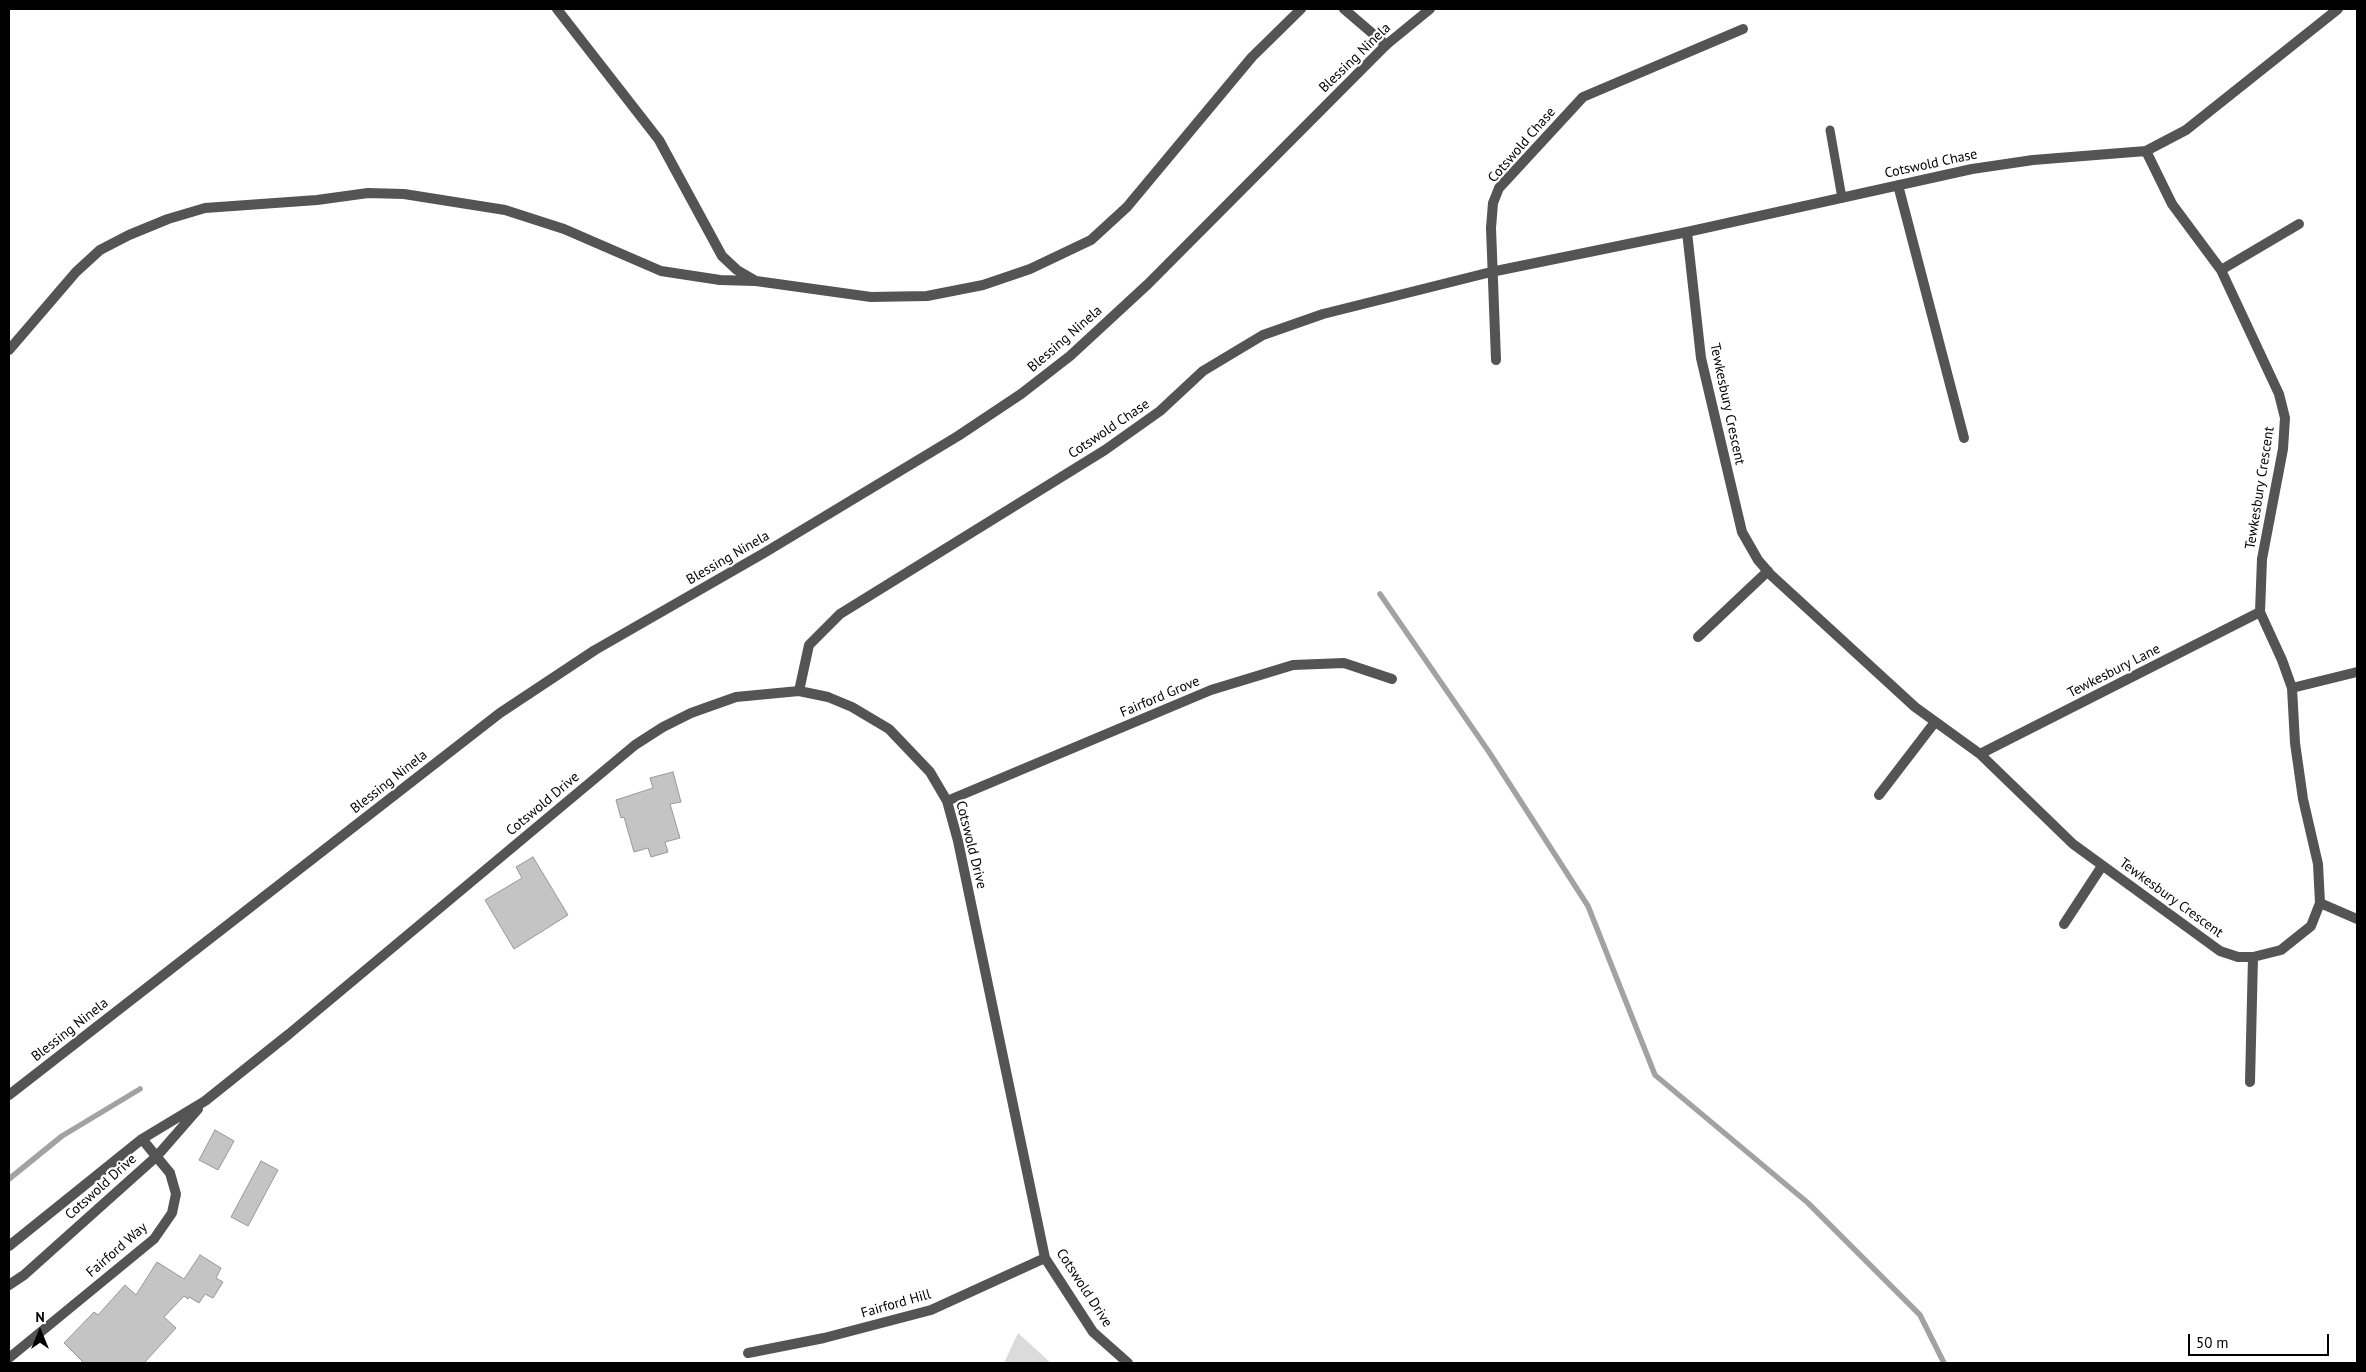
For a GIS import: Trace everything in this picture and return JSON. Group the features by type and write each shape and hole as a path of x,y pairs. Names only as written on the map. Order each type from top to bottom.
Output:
{"street":[{"path":"556,9 659,140 722,256 737,270 756,281"},
{"path":"9,350 76,272 100,250 129,235 168,219 205,208 317,200 368,193 404,194 505,210 564,229 661,271 720,280 756,281 871,297 927,296 983,285 1030,269 1091,240 1127,206 1252,57 1302,9"},
{"path":"1344,9 1386,45"},
{"name":"Blessing Ninela","path":"9,1095 500,713 595,650 764,553 958,436 1021,394 1070,356 1148,284 1386,45 1430,9"},
{"name":"Cotswold Chase","path":"799,690 809,645 840,614 1106,450 1160,411 1203,371 1263,335 1323,314 1491,272 1688,232 1981,167 2033,160 2146,151 2186,130 2338,9"},
{"name":"Cotswold Chase","path":"1496,360 1491,272 1493,203 1499,188 1583,98 1743,29"},
{"name":"Tewkesbury Crescent","path":"1688,232 1701,358 1742,532 1758,560 1768,572 1915,707 1980,754 2073,844 2220,951 2238,957 2253,957 2281,950 2311,926 2320,903 2318,864 2303,799 2295,743 2292,688 2282,660 2260,612 2262,559 2283,449 2284,418 2278,394 2222,270 2172,204 2146,151"},
{"path":"1898,185 1964,438"},
{"path":"2222,270 2299,224"},
{"path":"1698,636 1768,572"},
{"name":"Tewkesbury Lane","path":"1980,754 2260,612"},
{"name":"Fairford Grove","path":"947,801 1211,690 1293,665 1344,663 1392,679"},
{"path":"2292,688 2357,672"},
{"name":"Cotswold Drive","path":"9,1246 142,1139 205,1101 289,1034 635,745 662,727 691,713 736,697 799,690 828,697 852,707 889,729 930,772 947,801 960,850 1045,1258 1093,1332 1128,1363"},
{"path":"1879,795 1935,722"},
{"name":"Tewkesbury Crescent","path":"2064,924 2102,866"},
{"path":"2320,903 2357,919"},
{"path":"2250,1082 2253,957"},
{"name":"Cotswold Drive","path":"9,1285 24,1275 156,1156 205,1101"},
{"name":"Fairford Way","path":"9,1358 154,1239 172,1213 176,1194 170,1173 142,1139"},
{"name":"Fairford Hill","path":"748,1353 824,1338 931,1310 1045,1258"}],"lane":[{"path":"1830,130 1842,198"}],"shaded area":[{"path":"1018,1333 1051,1363 1004,1363"}],"building":[{"path":"673,772 681,802 670,804 680,838 665,842 668,852 651,857 648,848 634,852 624,817 621,818 616,800 653,788 650,778"},
{"path":"533,857 568,915 514,949 485,900 522,878 516,867"},
{"path":"215,1130 234,1141 218,1170 199,1160"},
{"path":"261,1161 278,1170 248,1226 231,1217"},
{"path":"200,1255 221,1268 216,1278 223,1282 213,1298 205,1294 199,1303 184,1296 164,1317 176,1328 144,1363 84,1363 64,1343 94,1312 98,1315 125,1285 136,1295 157,1262 184,1279"}],"waterway":[{"path":"1380,594 1489,752 1588,906 1655,1075 1808,1203 1920,1315 1944,1363"},
{"path":"9,1179 62,1136 140,1089"}]}
